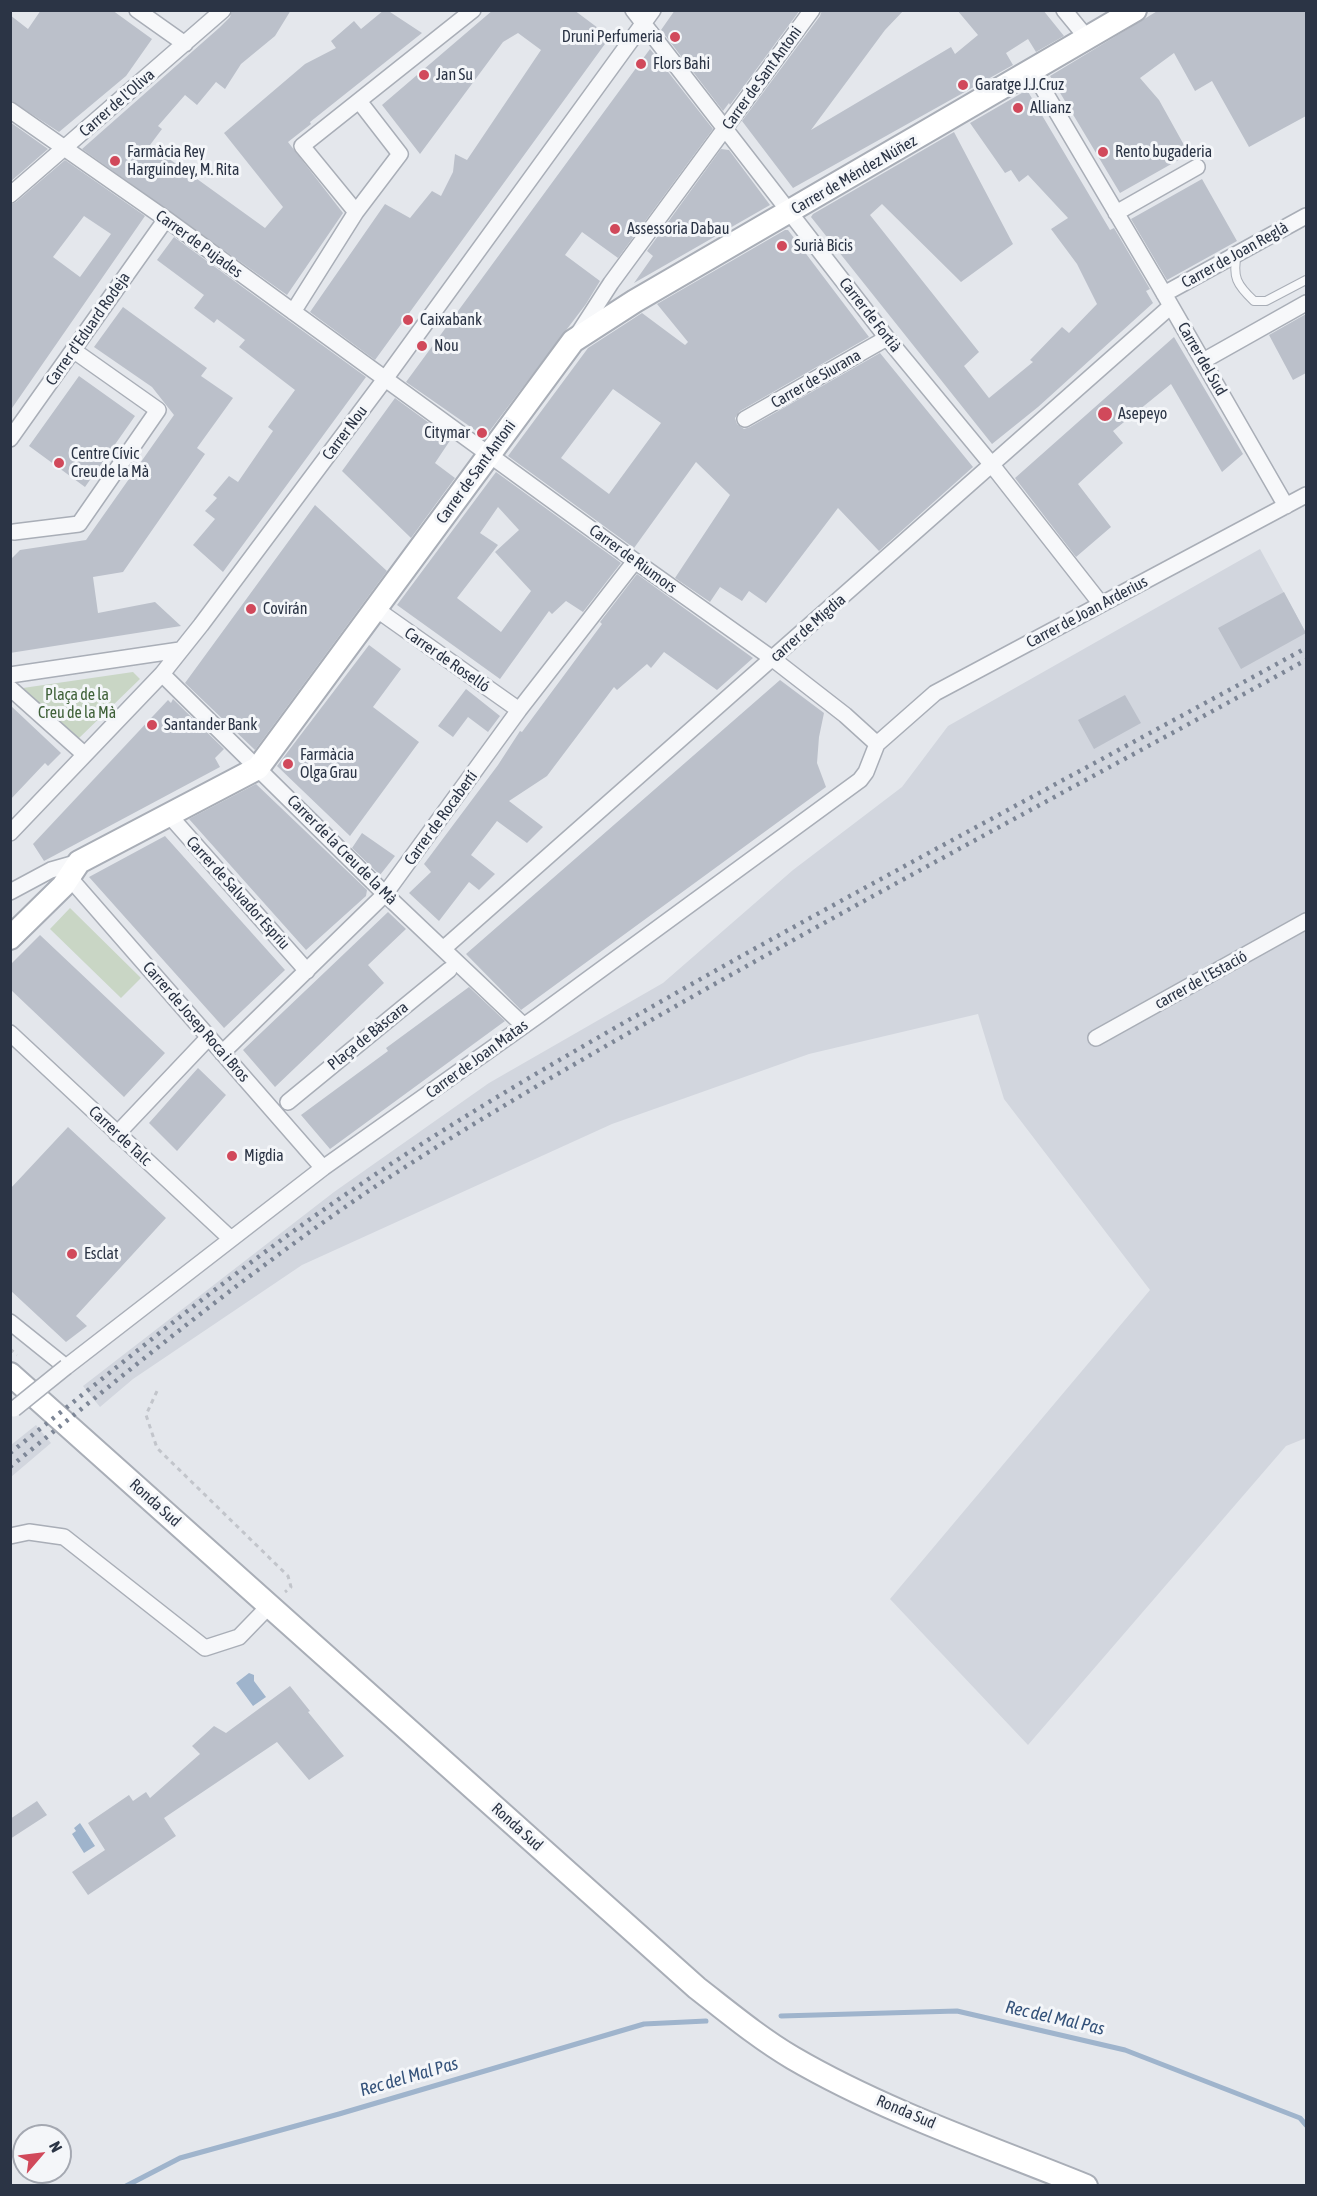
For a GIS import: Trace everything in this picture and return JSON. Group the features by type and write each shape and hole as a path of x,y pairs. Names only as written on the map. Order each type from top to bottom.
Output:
{"street":[{"path":"136,10 185,44"},
{"name":"Carrer de l'Oliva","path":"10,195 223,10"},
{"path":"356,212 302,146 472,10"},
{"name":"Carrer de Fortià","path":"633,10 791,211 887,338 992,465 1101,604"},
{"name":"Carrer Nou","path":"10,833 162,674 385,379 653,10"},
{"name":"Carrer de Sant Antoni","path":"10,892 51,870 74,869 258,768 573,341 611,283 812,10"},
{"path":"1064,10 1087,38"},
{"name":"Carrer de Méndez Núñez","path":"573,341 635,301 1033,72 1136,10"},
{"name":"Carrer del Sud","path":"1033,72 1168,300 1286,506"},
{"path":"293,312 356,212 400,154 359,101"},
{"name":"Carrer de Pujades","path":"10,110 166,219 385,379"},
{"path":"1116,213 1197,166"},
{"name":"Carrer de Joan Reglà","path":"1168,300 1237,254 1306,216"},
{"name":"Carrer d'Eduard Rodeja","path":"10,439 166,219"},
{"path":"611,283 619,295 635,301"},
{"name":"carrer de Migdia","path":"443,949 992,465 1168,300"},
{"path":"1203,361 1306,303"},
{"name":"Carrer de Siurana","path":"746,419 887,338"},
{"path":"12,532 79,524 158,410 74,350"},
{"name":"Carrer de Riumors","path":"385,379 773,659 845,715 877,744"},
{"name":"Carrer de Joan Arderius","path":"877,744 935,693 1306,495"},
{"name":"Carrer de Rocabertí","path":"222,1053 385,894 519,711 635,561"},
{"name":"Carrer de Roselló","path":"376,609 519,711"},
{"path":"10,675 180,650"},
{"name":"Carrer de la Creu de la Mà","path":"162,674 385,894 523,1025"},
{"path":"10,688 84,754"},
{"name":"Carrer de Joan Matas","path":"12,1411 323,1168 860,780 866,772 877,744"},
{"name":"Carrer de Salvador Espriu","path":"169,815 307,971"},
{"name":"Carrer de Sant Antoni","path":"10,938 63,886 74,869"},
{"name":"Carrer de Josep Roca i Bros","path":"74,869 208,1037 323,1168"},
{"name":"carrer de l'Estació","path":"1096,1038 1306,921"},
{"name":"Plaça de Bàscara","path":"288,1102 449,970"},
{"name":"Carrer de Talc","path":"10,1033 231,1239"},
{"path":"117,1134 208,1037"},
{"path":"10,1322 66,1367"},
{"name":"Ronda Sud","path":"10,1374 697,1988 756,2034 793,2058 863,2094 1086,2186"},
{"path":"10,1536 29,1532 64,1537 205,1648 239,1637 270,1605"}],"lane":[{"path":"1237,254 1234,270 1240,288 1254,301 1266,301 1306,280"}],"path":[{"path":"157,1391 146,1415 157,1448 288,1576 291,1587 270,1605"}],"shaded area":[{"path":"1260,549 1306,633 1306,1438 1286,1446 1028,1745 890,1599 1150,1290 1004,1099 978,1014 809,1054 612,1124 302,1265 133,1379 100,1407 83,1386 334,1192 489,1083 663,983 793,870 902,787 948,726"},
{"path":"36,1425 51,1443 11,1477 11,1445"}],"green space":[{"name":"Plaça de la Creu de la Mà","path":"133,672 140,679 78,739 23,688"},
{"path":"70,908 141,978 121,998 50,929"}],"water":[{"path":"249,1673 254,1675 254,1681 266,1697 253,1706 236,1683"},
{"path":"80,1823 95,1846 84,1853 72,1834 76,1831 74,1828"}],"building":[{"path":"41,10 112,10 152,39 126,76 59,132 10,100 10,15 28,29"},
{"path":"232,10 291,10 275,36 241,64 225,89 216,82 197,105 185,95 158,126 162,129 150,145 265,228 283,207 224,133 305,64 336,48 331,41 354,21 361,29 387,10 422,33 288,142 343,213 287,295 82,149 219,28 230,17"},
{"path":"493,10 574,10 610,37 375,360 310,312 385,204 410,218 432,191 441,196 453,172 455,154 467,160 541,50 518,33 503,42 420,154 382,105"},
{"path":"675,10 800,10 730,105 729,103 723,111 661,30"},
{"path":"822,10 904,10 885,30 811,130 951,47 955,54 978,35 957,10 1043,10 1064,36 1036,52 1028,39 1006,53 1013,65 793,188 742,121 820,16"},
{"path":"1159,10 1306,10 1306,116 1249,147 1212,81 1195,91 1174,53 1140,78 1159,100 1189,154 1120,193 1050,76"},
{"path":"650,49 713,129 618,258 582,232 565,255 600,281 586,304 485,437 406,382"},
{"path":"1027,90 1110,230 1114,228 1150,289 1146,291 1153,303 1038,407 992,444 811,217 954,132 1013,244 961,282 882,204 870,215 979,352 964,366 989,398 1033,362 1030,360 1062,327 1069,333 1097,304 1077,264 1051,229 1068,218 1028,175 1019,182 1011,170 1005,173 970,123"},
{"path":"10,122 48,149 10,182"},
{"path":"721,149 729,150 770,205 634,283 653,256 647,251"},
{"path":"65,160 145,216 10,411 10,205","holes":["84,216 111,234 80,277 53,257"]},
{"path":"1202,179 1237,241 1167,280 1131,219"},
{"path":"788,230 869,337 740,411 735,418 737,424 744,429 750,427 880,353 973,467 879,551 838,508 766,603 749,591 742,601 720,587 710,602 675,578 730,495 696,462 634,548 508,456 588,348 642,313 685,345 688,342 657,304","holes":["613,389 661,423 609,494 561,458"]},
{"path":"174,237 366,377 223,572 193,545 215,519 205,511 217,498 213,495 229,476 238,482 273,431 268,427 295,390 239,347 245,340 217,319 214,323 194,308 204,295 157,260"},
{"path":"123,307 207,368 201,376 233,398 197,448 205,454 123,572 93,577 98,613 155,602 181,626 10,653 10,560 20,550 86,540 174,415 152,387 94,347"},
{"path":"1306,314 1306,373 1293,380 1269,335"},
{"path":"1174,337 1243,454 1222,472 1171,384 1113,431 1123,443 1078,484 1111,527 1076,557 1015,478"},
{"path":"79,376 135,416 85,487 29,446"},
{"path":"395,398 451,439 435,463 455,478 411,538 342,471"},
{"path":"496,472 621,563 583,612 566,601 552,614 549,611 500,679 397,605","holes":["498,507 519,530 495,552 531,591 501,632 457,598 498,545 480,533"]},
{"path":"315,505 387,571 255,750 185,683"},
{"path":"637,574 753,658 717,690 664,652 651,668 647,664 617,690 614,687 547,776 509,801 543,827 527,843 497,821 471,855 495,874 479,890 469,882 439,921 409,893 431,872 424,864"},
{"path":"1284,592 1306,633 1241,669 1218,628"},
{"path":"369,645 401,669 373,707 419,742 350,836 277,766"},
{"path":"780,680 824,713 817,763 826,787 521,1010 466,954"},
{"path":"466,689 500,716 488,732 468,717 453,737 438,726"},
{"path":"1125,695 1141,723 1094,749 1078,720"},
{"path":"173,699 224,749 215,758 220,767 44,861 33,844 168,700 171,703"},
{"path":"10,705 61,753 48,766 45,763 10,800"},
{"path":"256,784 367,890 366,896 306,950 189,819"},
{"path":"362,833 395,856 380,875 352,848"},
{"path":"165,836 285,970 224,1028 89,877"},
{"path":"388,912 406,929 368,965 384,983 275,1087 243,1050"},
{"path":"40,935 165,1053 124,1097 10,989 10,965"},
{"path":"469,987 505,1021 330,1149 301,1115 388,1051 386,1048"},
{"path":"198,1068 226,1095 177,1151 149,1123"},
{"name":"Esclat","path":"68,1127 166,1218 76,1316 87,1326 66,1342 10,1290 10,1189"},
{"path":"290,1686 344,1756 309,1780 277,1742 164,1818 176,1836 88,1895 72,1872 105,1850 88,1823 129,1795 133,1801 146,1792 150,1798 200,1754 192,1746 214,1726 226,1733"},
{"path":"37,1801 47,1815 10,1839 10,1819"}],"waterway":[{"name":"Rec del Mal Pas","path":"781,2016 957,2011 1125,2050 1300,2118 1306,2125"},
{"name":"Rec del Mal Pas","path":"126,2186 180,2158 339,2114 644,2024 706,2021"}],"railway":[{"path":"10,1453 273,1246 364,1182 449,1127 624,1022 713,972 1306,648"},
{"path":"10,1467 187,1324 277,1256 370,1190 456,1135 543,1082 720,981 1306,660"}],"place":[{"name":"Druni Perfumeria","path":"675,37"},
{"name":"Flors Bahi","path":"641,64"},
{"name":"Jan Su","path":"424,75"},
{"name":"Garatge J.J.Cruz","path":"963,85"},
{"name":"Allianz","path":"1018,108"},
{"name":"Rento bugaderia","path":"1103,152"},
{"name":"Farmàcia Rey Harguindey, M. Rita","path":"115,161"},
{"name":"Assessoria Dabau","path":"615,229"},
{"name":"Surià Bicis","path":"782,246"},
{"name":"Caixabank","path":"408,320"},
{"name":"Nou","path":"422,346"},
{"name":"Asepeyo","path":"1105,414"},
{"name":"Citymar","path":"482,433"},
{"name":"Centre Cívic Creu de la Mà","path":"59,463"},
{"name":"Covirán","path":"251,609"},
{"name":"Santander Bank","path":"152,725"},
{"name":"Farmàcia Olga Grau","path":"288,764"},
{"name":"Migdia","path":"232,1156"},
{"name":"Esclat","path":"72,1254"}]}
